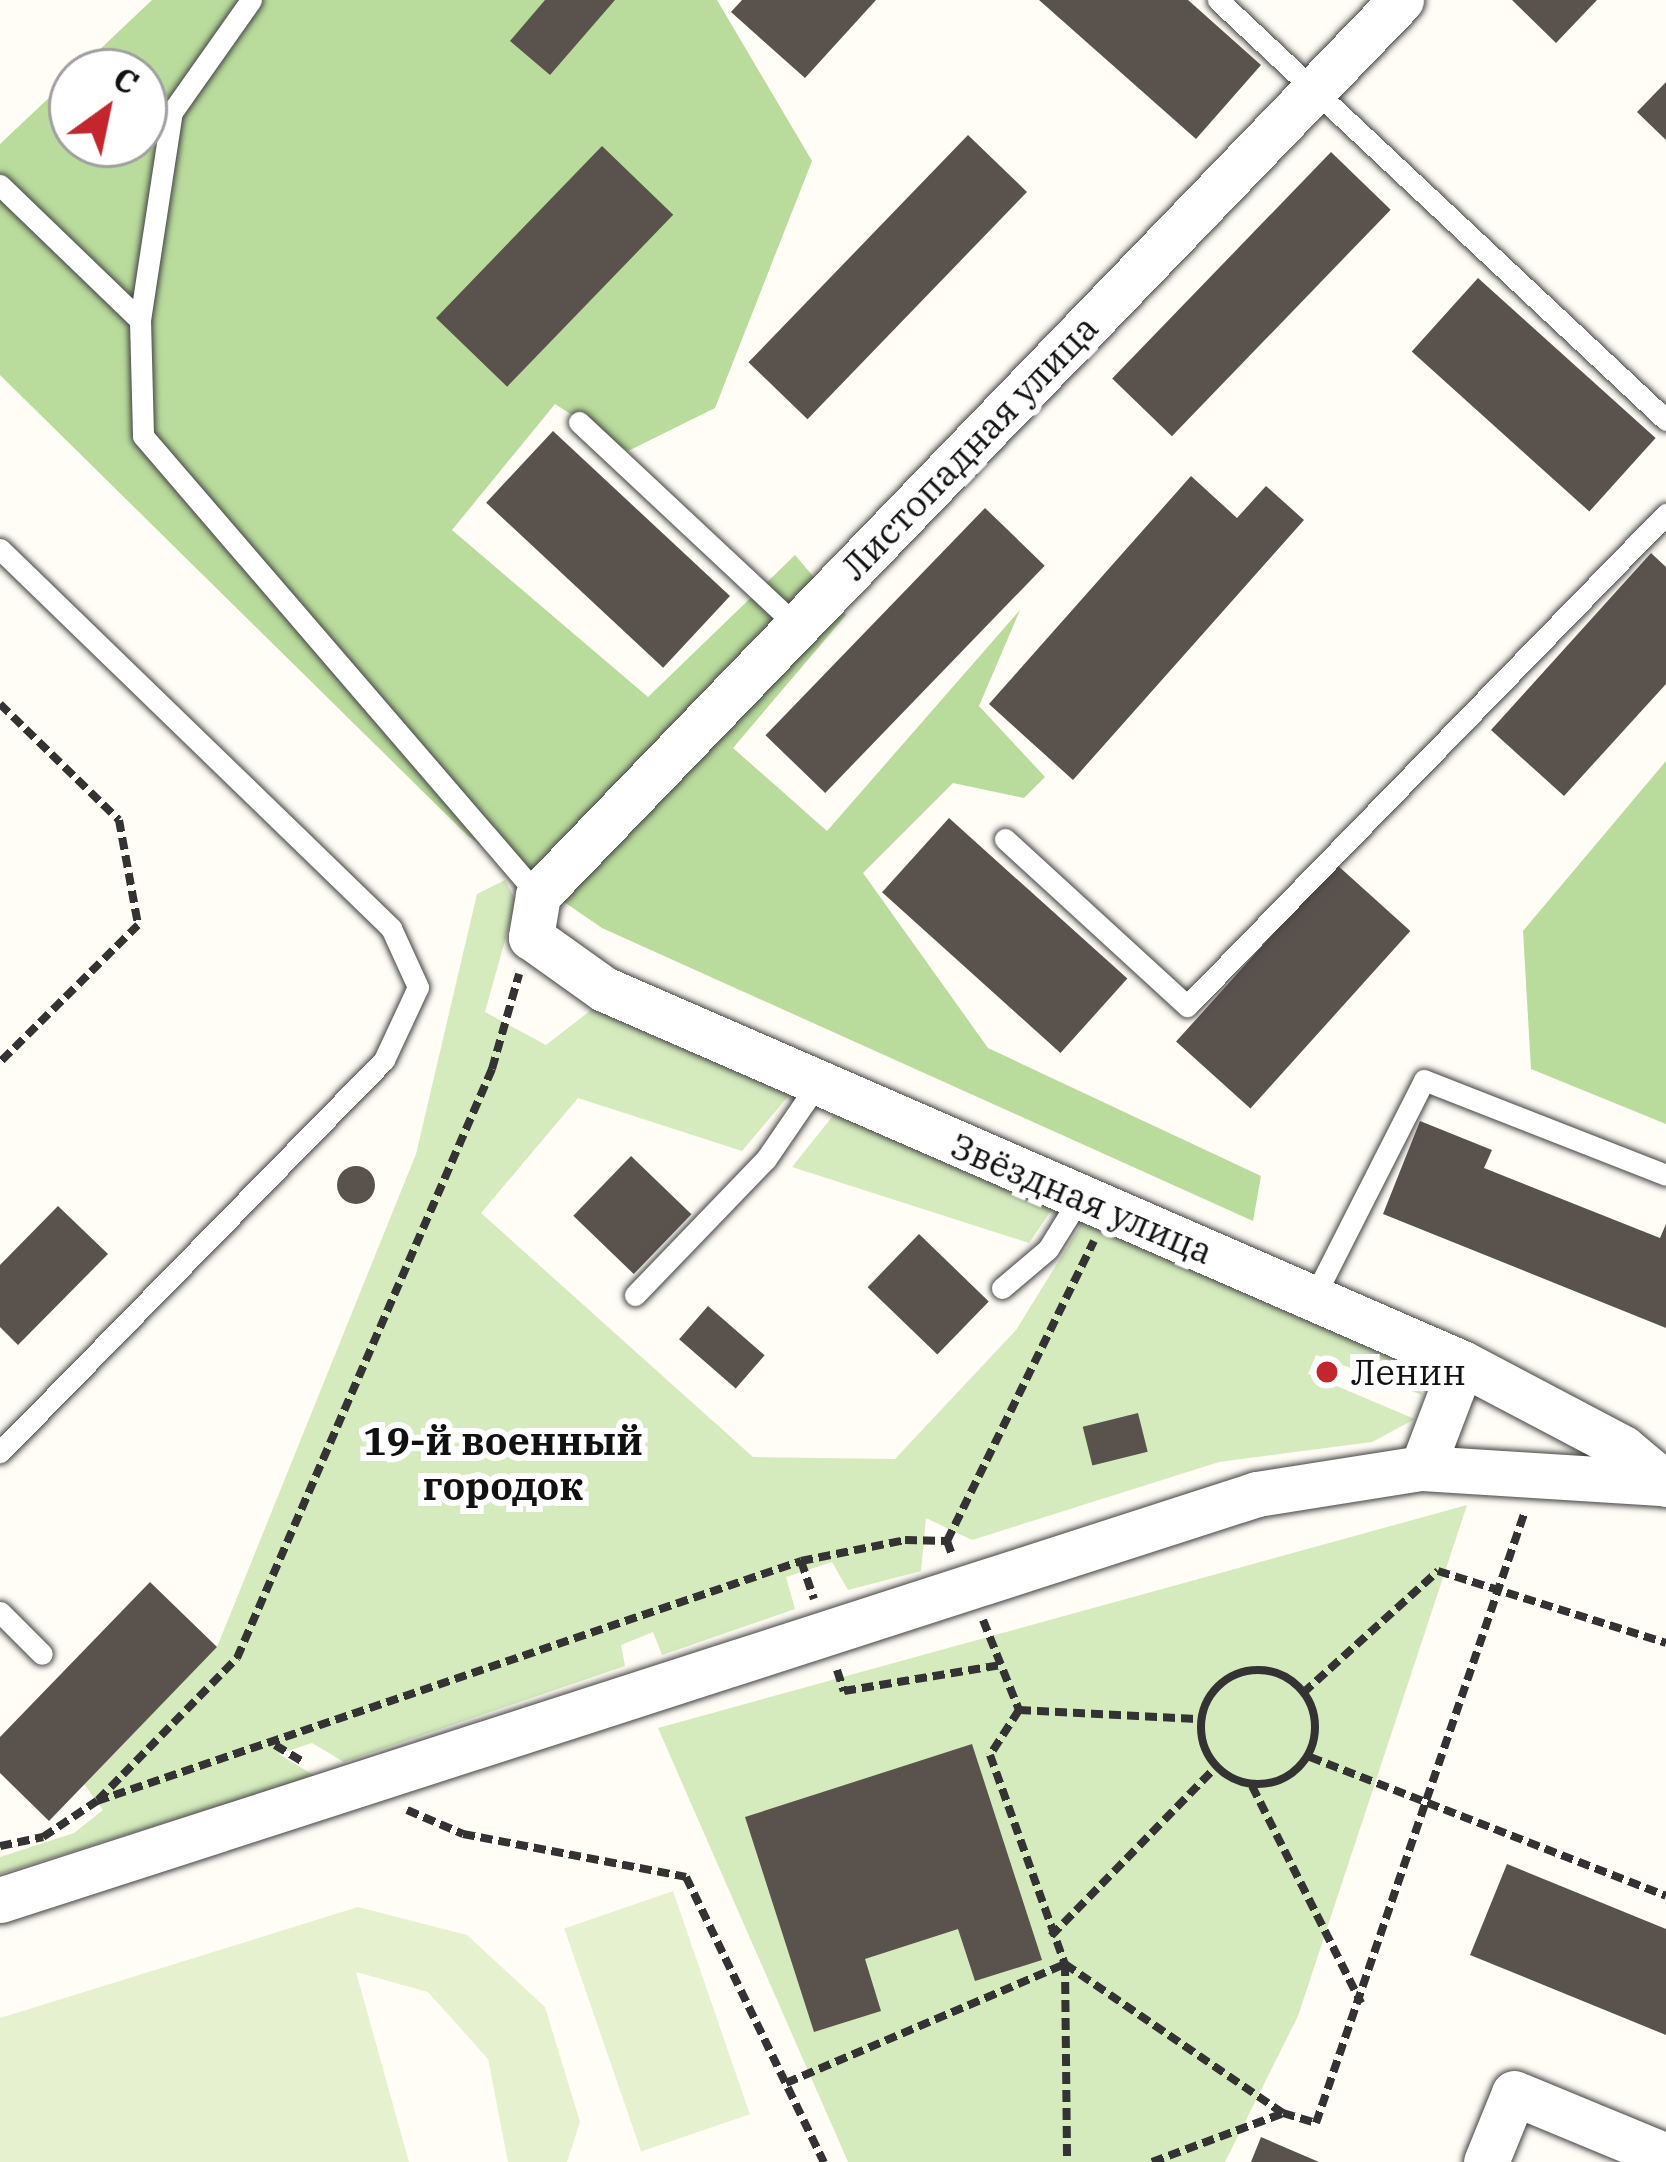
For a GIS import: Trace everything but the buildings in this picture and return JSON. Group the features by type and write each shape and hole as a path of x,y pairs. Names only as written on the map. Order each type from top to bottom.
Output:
{"street":[{"name":"Листопадная улица","path":"535,916 796,625 1401,0"},
{"name":"Звёздная улица","path":"535,916 604,989 1462,1364 1623,1448 1664,1484"},
{"path":"1422,1468 1462,1364"},
{"path":"0,1900 356,1792 964,1584 1257,1494 1422,1468 1664,1484"},
{"path":"1486,2162 1514,2093 1666,2156"}],"lane":[{"path":"251,0 172,112 140,320 143,436 535,916"},
{"path":"1218,0 1666,420"},
{"path":"0,185 140,320"},
{"path":"579,422 796,625"},
{"path":"1005,839 1187,1006 1666,514"},
{"path":"0,549 391,928 418,987 384,1060 0,1452"},
{"path":"1314,1297 1424,1080 1666,1175"},
{"path":"635,1295 766,1159 818,1083"},
{"path":"1002,1288 1094,1205"},
{"path":"0,1612 42,1654"}],"path":[{"path":"0,704 119,820 138,925 0,1062"},
{"path":"0,1846 43,1837 97,1801 237,1658 492,1069 535,916"},
{"path":"1019,1710 947,1541 1094,1205"},
{"path":"1066,1964 1282,2113 1316,2123 1361,2003 1529,1499"},
{"path":"97,1801 274,1745 801,1561 947,1541"},
{"path":"1303,1693 1438,1571 1666,1643"},
{"path":"1196,1719 1222,1679 1259,1668 1303,1693 1315,1721 1310,1757"},
{"path":"1019,1710 1196,1719"},
{"path":"1019,1710 990,1755 1066,1964 1066,2162"},
{"path":"1196,1719 1216,1768 1252,1786 1361,2003"},
{"path":"274,1745 356,1792 464,1834 686,1877 824,2162"},
{"path":"1310,1757 1423,1809 1666,1896"},
{"path":"1252,1786 1310,1757"},
{"path":"1052,1936 1216,1768"},
{"path":"786,2083 1066,1964"},
{"path":"1152,2162 1282,2113"}],"green space":[{"path":"152,0 717,0 812,161 715,408 628,451 555,404 452,530 648,697 795,555 846,615 733,748 827,831 1020,610 979,706 1045,777 1024,798 953,783 863,873 988,1048 1261,1176 1253,1221 602,928 468,836 0,375 0,144 48,99 48,168 168,168 168,48 101,48"},
{"path":"1666,761 1666,1124 1531,1069 1523,931"},
{"path":"505,880 516,901 485,1012 546,1045 595,1007 791,1093 742,1151 578,1098 481,1213 753,1457 895,1459 1016,1330 1086,1217 1416,1356 1422,1395 1316,1355 1308,1374 1415,1419 1372,1442 1219,1462 972,1540 926,1518 921,1571 848,1590 832,1562 786,1577 795,1609 662,1655 653,1632 621,1645 625,1666 344,1762 312,1743 279,1754 315,1776 0,1874 0,1857 74,1833 103,1810 84,1784 217,1647 416,1154 477,894"},
{"path":"836,1112 1054,1206 1029,1243 792,1167"},
{"path":"1467,1505 1298,2016 1225,2162 848,2162 658,1728"},
{"path":"673,1891 750,2114 641,2152 564,1928"},
{"path":"358,1907 467,1935 545,2007 580,2122 567,2162 508,2162 488,2059 428,1992 356,1972 409,2162 0,2162 0,2018"}],"place":[{"name":"Ленин","path":"1327,1372"}],"district":[{"name":"19-й военный городок","path":"503,1464"}]}
